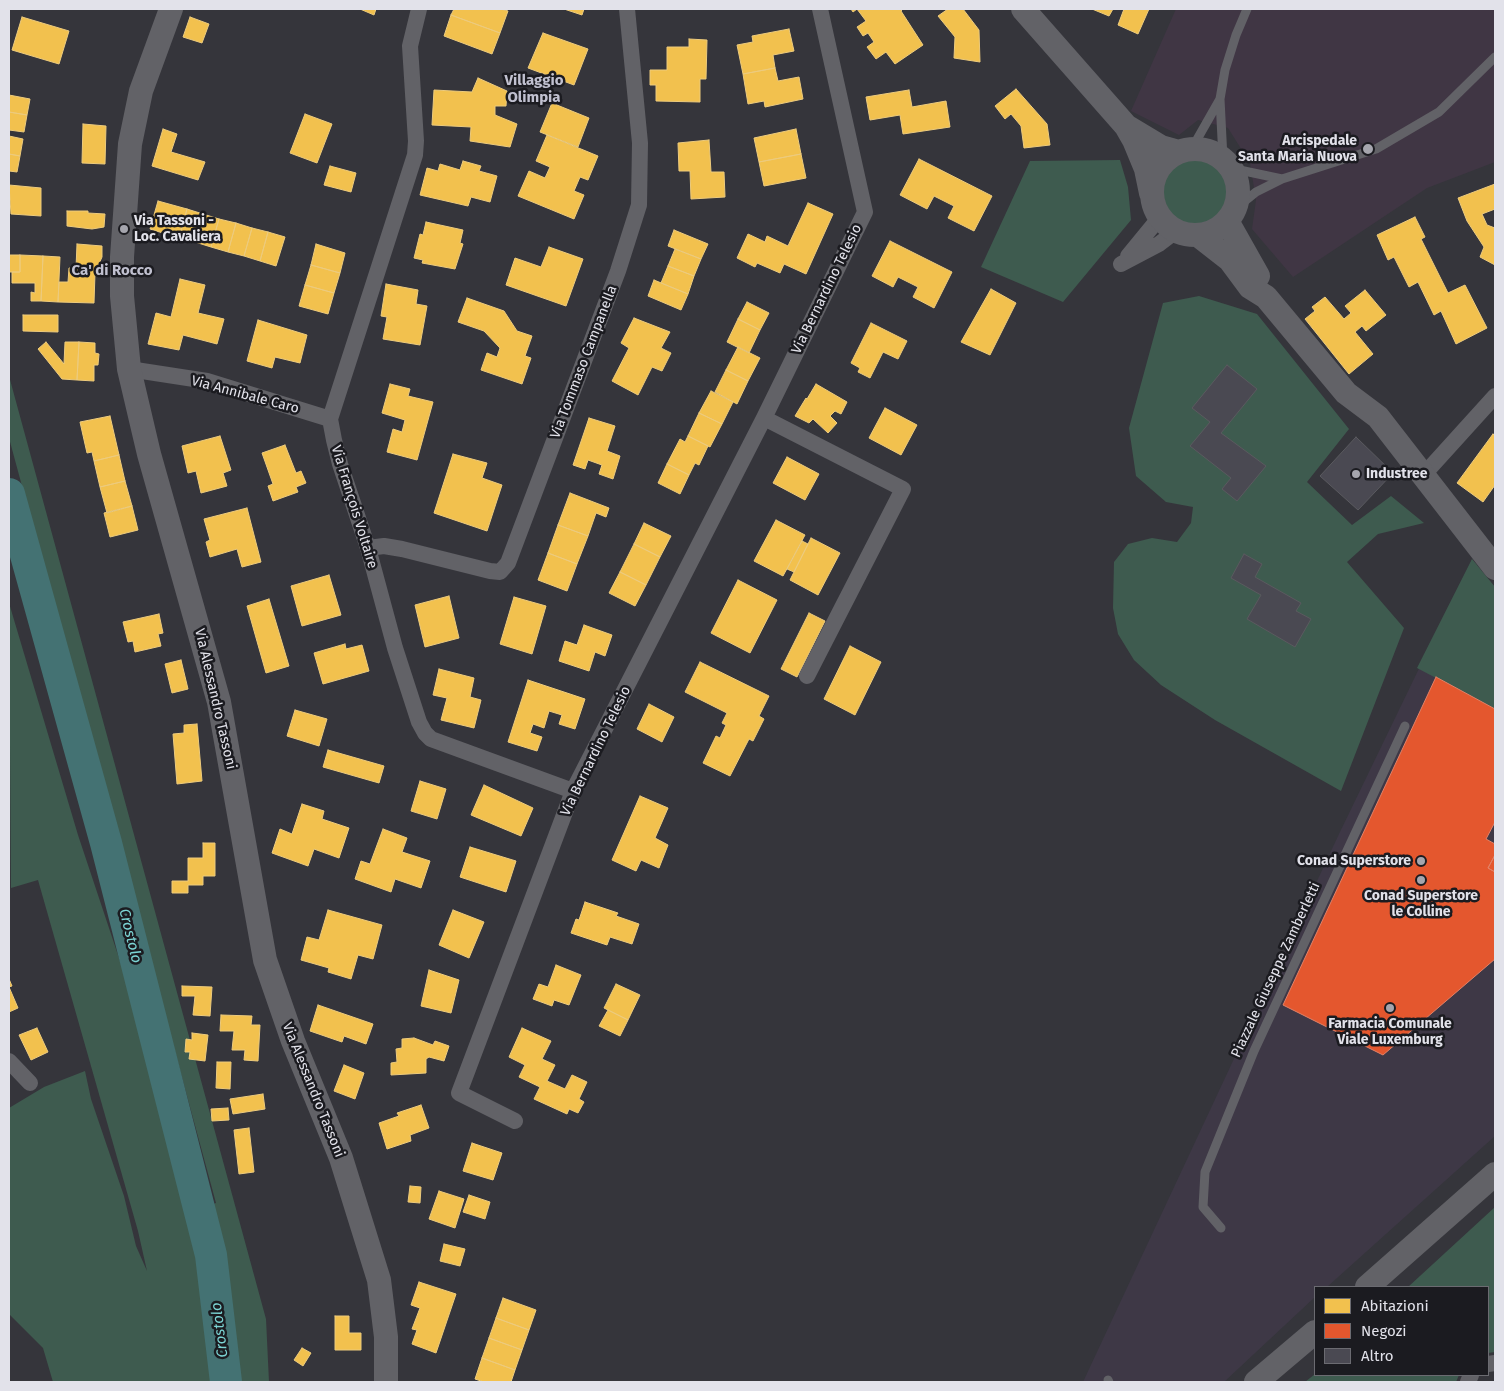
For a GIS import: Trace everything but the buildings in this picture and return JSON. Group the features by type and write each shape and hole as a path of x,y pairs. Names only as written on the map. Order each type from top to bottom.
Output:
{"street":[{"name":"Via Alessandro Tassoni","path":"171,9 141,91 130,144 122,257 123,304 129,369 149,454 219,702 265,960 293,1041 341,1158 379,1280 386,1337 386,1382"},
{"path":"330,418 415,154 416,141 410,54 413,30 419,9"},
{"name":"Via Tommaso Campanella","path":"368,548 384,546 402,549 490,572 500,572 508,563 618,271 639,205 640,143 627,9"},
{"name":"Via Bernardino Telesio","path":"515,1121 459,1093 574,791 764,418 865,212 820,9"},
{"path":"1027,11 1126,126 1171,220 1214,231 1231,215 1238,189 1226,163 1213,153 1161,147 1126,126"},
{"path":"1185,151 1162,165 1153,185 1171,220 1230,260 1250,287 1266,297 1346,393 1378,417 1495,568"},
{"path":"1231,215 1266,297"},
{"name":"Via Annibale Caro","path":"129,369 207,382 330,418"},
{"path":"1421,474 1428,470 1495,396"},
{"name":"Via François Voltaire","path":"330,418 340,464 368,548 395,648 419,722 425,733 431,739 574,791"},
{"path":"764,418 902,489 807,676"},
{"path":"9,1061 30,1083"},
{"path":"1368,1286 1495,1174"},
{"path":"1256,1382 1314,1333"}],"lane":[{"path":"1247,9 1236,35 1225,70 1220,99 1226,163 1282,179"},
{"path":"1231,215 1256,192 1282,179 1376,149 1439,112 1495,57"},
{"path":"1185,151 1220,99"},
{"name":"Piazzale Giuseppe Zamberletti","path":"1222,1228 1203,1207 1205,1172 1254,1051 1405,726"}],"shaded area":[{"name":"Arcispedale Santa Maria Nuova","path":"1176,9 1495,9 1495,162 1427,188 1293,277 1252,229 1256,200 1250,163 1228,128 1198,120 1179,135 1131,111"},
{"name":"Conad Superstore le Colline","path":"1472,559 1495,587 1495,1136 1328,1286 1314,1286 1314,1298 1224,1382 1083,1382 1339,834"}],"green space":[{"path":"1188,158 1202,158 1214,163 1223,172 1228,184 1226,204 1219,215 1202,224 1188,224 1176,219 1167,210 1162,198 1162,184 1167,172 1176,163"},
{"path":"1120,160 1128,187 1131,220 1063,302 981,267 1030,161"},
{"path":"1199,296 1257,314 1349,429 1307,482 1352,525 1391,496 1424,523 1378,534 1347,562 1404,628 1341,791 1215,720 1161,685 1134,660 1118,634 1113,608 1114,562 1128,544 1152,538 1177,542 1191,523 1193,507 1166,502 1136,476 1129,428 1163,303"},
{"path":"9,376 266,1319 269,1382 53,1382 43,1348 9,1314 9,1108 44,1087 85,1071 91,1099 124,1196 136,1246 147,1271 138,1231 38,880 11,888 9,603 78,835 129,988 191,1211 216,1203 9,438"},
{"path":"1472,559 1495,587 1495,709 1417,668"},
{"path":"1495,1207 1495,1352 1489,1353 1489,1286 1409,1286"},
{"path":"1314,1375 1459,1376 1456,1382 1305,1382"}],"waterway":[{"name":"Crostolo","path":"9,494 106,843 211,1255 226,1382"}],"place":[{"name":"Arcispedale Santa Maria Nuova","path":"1368,149"},
{"name":"Via Tassoni - Loc. Cavaliera","path":"124,229"},
{"name":"Industree","path":"1356,474"},
{"name":"Conad Superstore","path":"1421,861"},
{"name":"Conad Superstore le Colline","path":"1421,880"},
{"name":"Farmacia Comunale Viale Luxemburg","path":"1390,1008"}],"district":[{"name":"Villaggio Olimpia","path":"534,90"},
{"name":"Ca' di Rocco","path":"112,271"}]}
